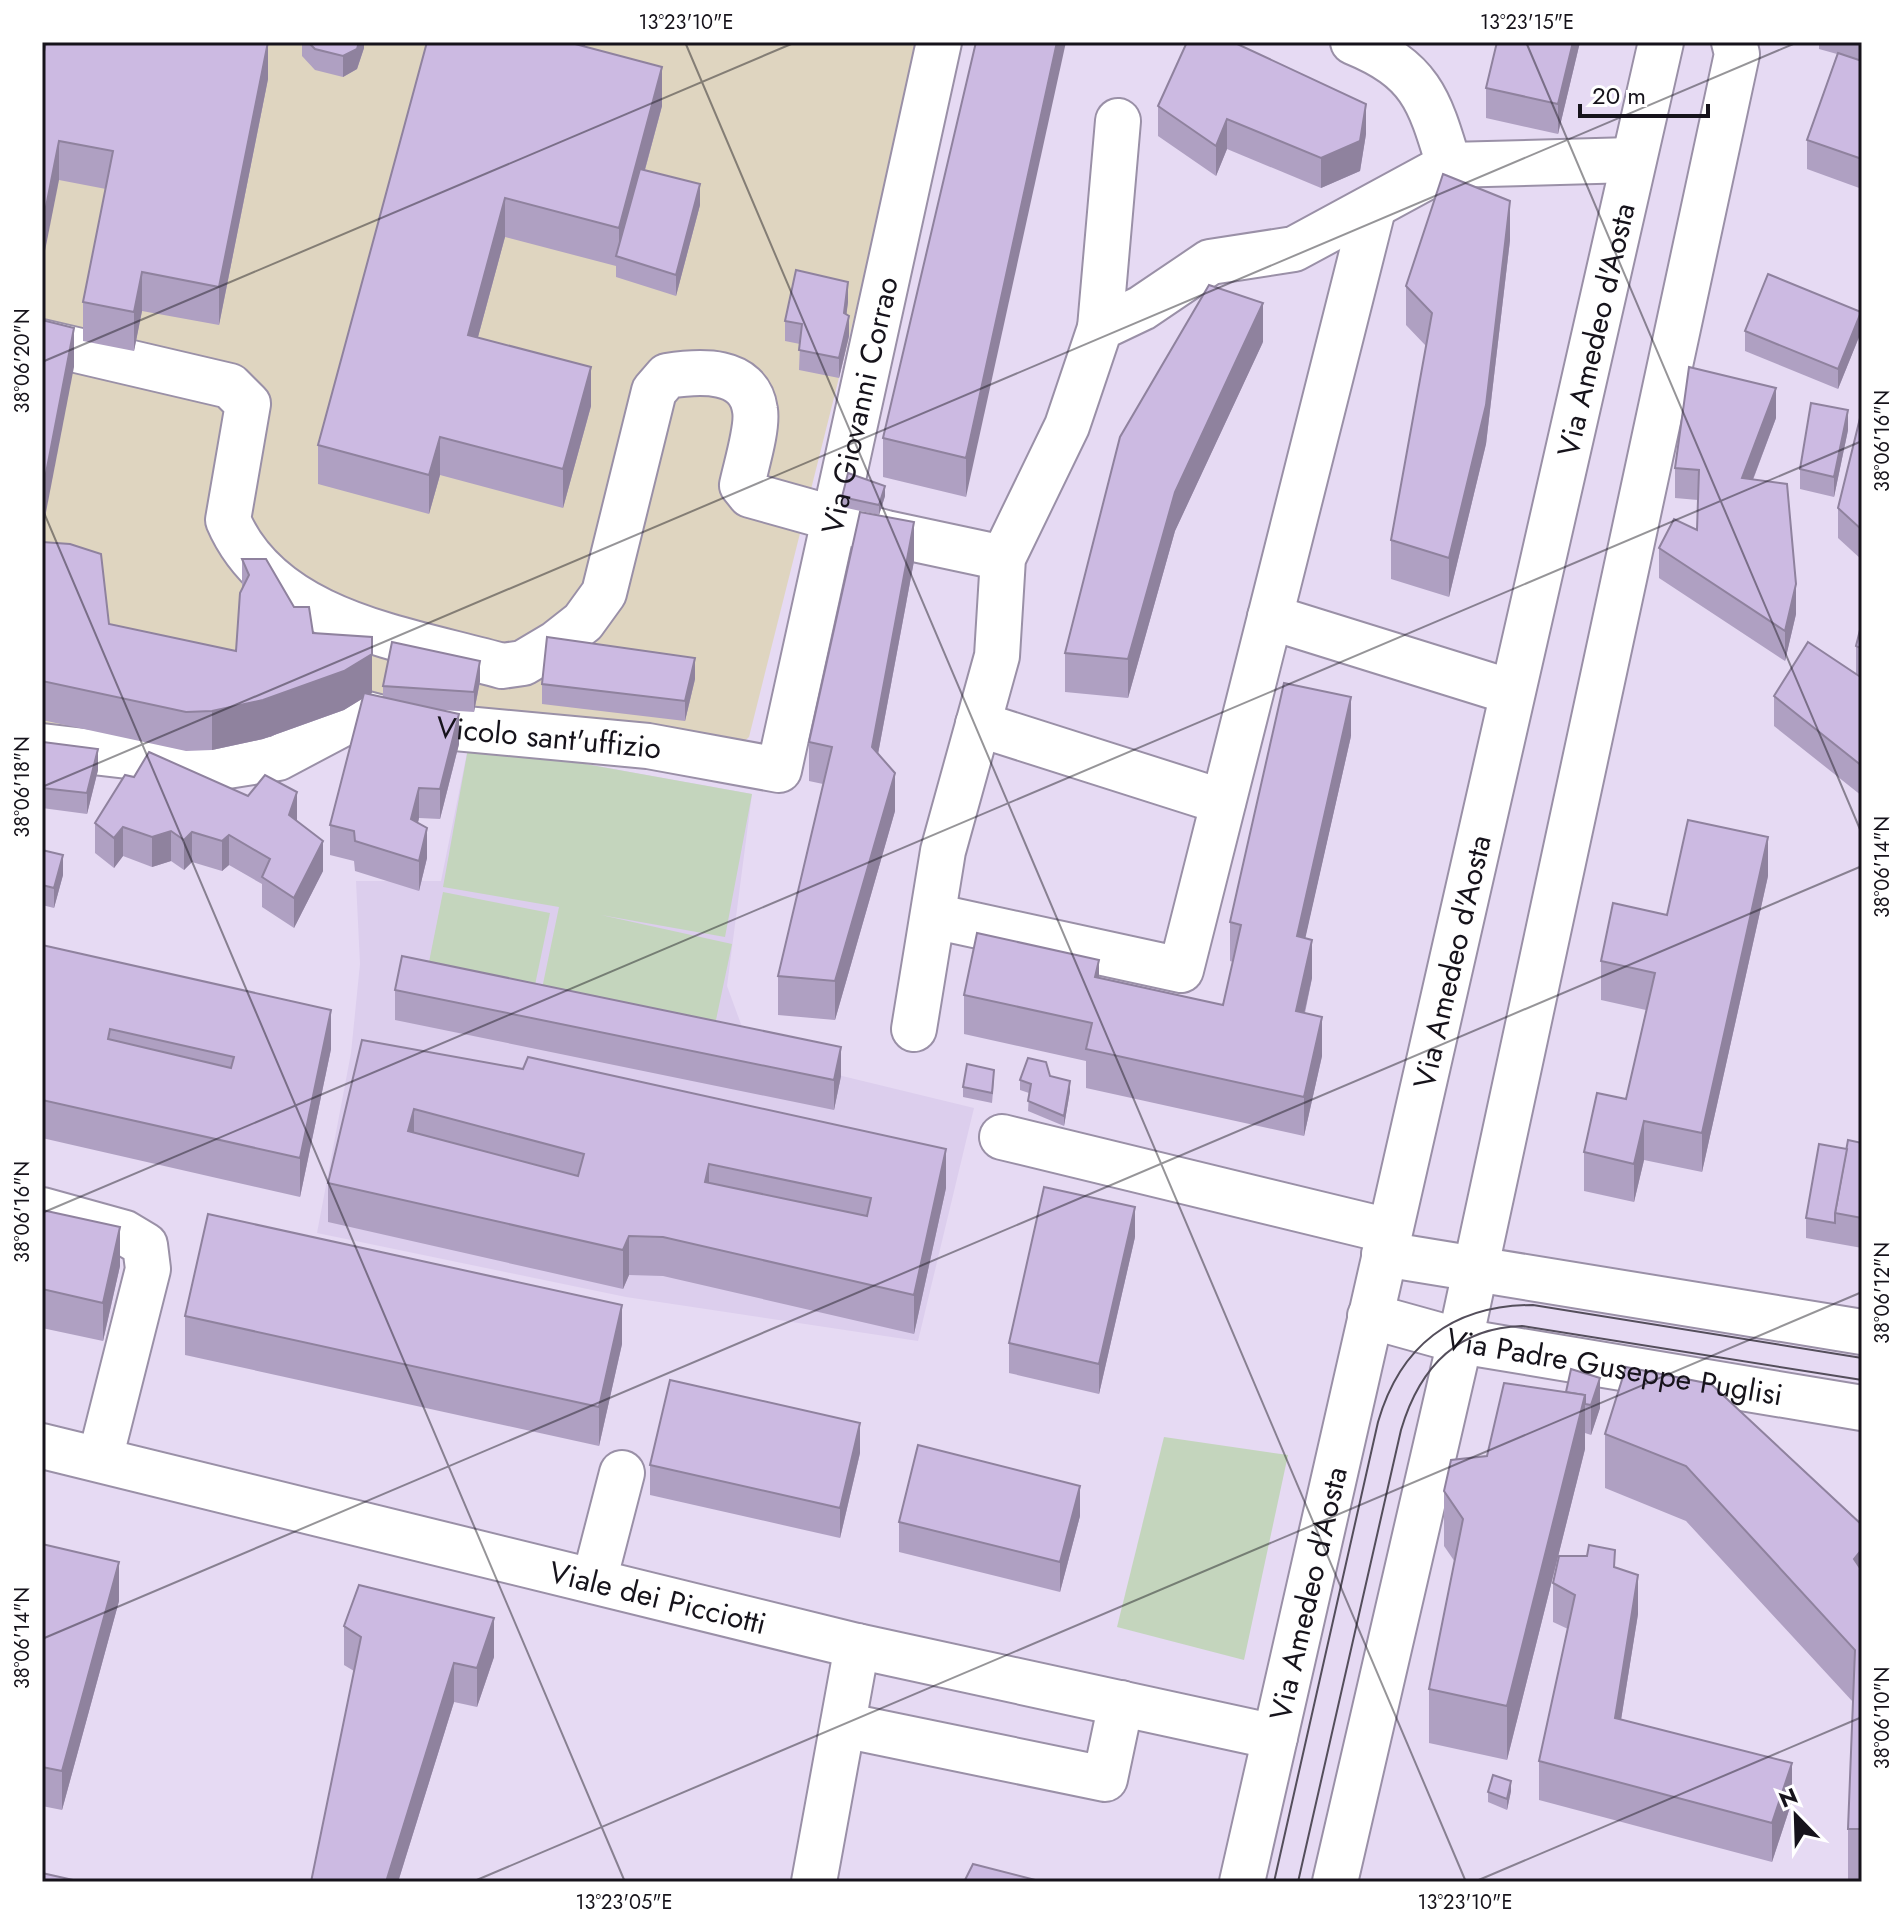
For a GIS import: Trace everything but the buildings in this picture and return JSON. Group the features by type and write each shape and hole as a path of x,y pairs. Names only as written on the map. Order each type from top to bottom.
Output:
{"street":[{"name":"Via Giovanni Corrao","path":"779,770 939,42"},
{"path":"1353,42 1407,71 1431,105 1449,165"},
{"name":"Via Amedeo d'Aosta","path":"1242,1882 1661,42"},
{"path":"1335,1882 1460,1341 1473,1269 1737,54 1734,42"},
{"path":"914,1029 943,851 997,656 1003,558 1067,426 1100,328 1118,121"},
{"path":"1100,328 1142,308 1210,262 1294,249 1373,209 1449,165 1632,160"},
{"path":"933,916 1181,970 1373,209"},
{"path":"42,342 230,386 242,394 248,404 228,520 236,537 289,595 330,617 502,666 523,663 555,644 583,622 604,593 654,391 667,376 694,372 732,376 748,391 756,411 742,485 750,495 834,519 1003,558"},
{"path":"1270,617 1511,692"},
{"name":"Vicolo sant'uffizio","path":"42,746 221,767 278,758 363,713 401,723 648,746 779,770"},
{"path":"978,724 1223,802"},
{"path":"1002,1137 1387,1242 1473,1269 1862,1332"},
{"path":"42,1210 125,1233 145,1245 148,1269 100,1459"},
{"name":"Via Padre Guseppe Puglisi","path":"1370,1316 1460,1341 1862,1408"},
{"name":"Viale dei Picciotti","path":"42,1446 857,1646 1275,1737"},
{"path":"594,1581 622,1473"},
{"path":"814,1882 857,1646"},
{"path":"843,1725 1105,1779 1121,1703"}],"shaded area":[{"path":"42,42 923,42 749,737 740,745 650,730 268,746 42,728"},
{"path":"469,743 752,794 727,986 752,1054 974,1108 918,1341 626,1297 317,1233 351,1053 360,964 356,881 441,881"}],"green space":[{"path":"469,743 752,794 725,937 601,915 732,944 712,1039 539,1003 559,907 443,887"},
{"path":"443,892 550,913 530,1009 424,987"},
{"path":"1164,1437 1288,1455 1244,1660 1117,1627"}],"tram line":[{"path":"1274,1882 1378,1422 1400,1372 1433,1335 1454,1322 1478,1313 1533,1305 1862,1358"},
{"path":"1298,1882 1401,1430 1418,1388 1444,1356 1478,1335 1522,1326 1862,1380"}]}
